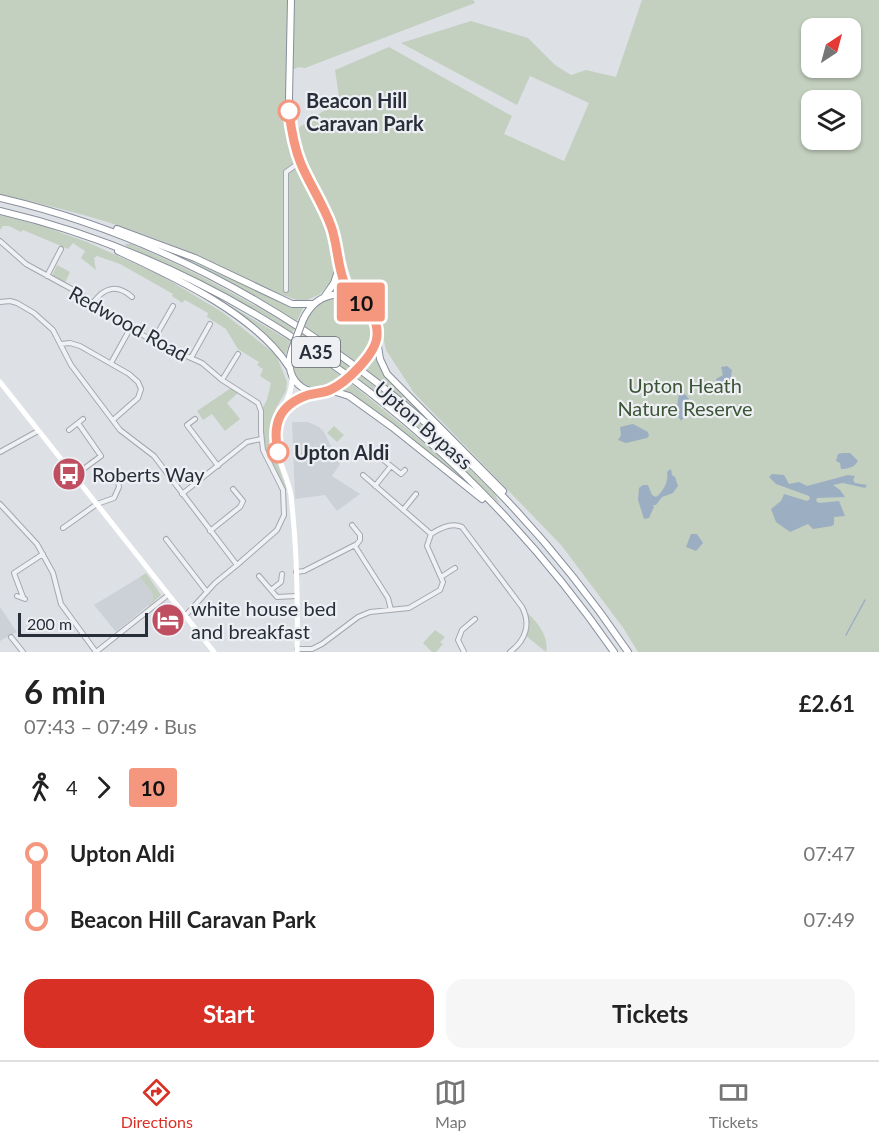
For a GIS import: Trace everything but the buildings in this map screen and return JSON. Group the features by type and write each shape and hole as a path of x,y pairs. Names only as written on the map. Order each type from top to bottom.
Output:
{"highway":[{"path":"291,0 289,111 292,134 300,162 332,228 339,267 346,286 368,308 377,326 372,352 363,363 330,390 319,392 303,388 292,377 289,367 292,349 303,320 313,304 325,296 336,278 339,267"},
{"name":"Upton Bypass","path":"0,198 90,223 155,249 224,282 322,345 385,390 479,471 536,532 588,595 628,652"},
{"name":"Upton Bypass","path":"0,211 74,231 126,250 191,279 308,347 341,370 412,427 519,531 566,587 614,652"},
{"name":"A35","path":"90,223 132,234 174,249 292,304 313,304"},
{"name":"A35","path":"74,231 156,269 207,297 265,339 279,352 289,367"},
{"path":"325,296 342,294 357,299"},
{"name":"A35","path":"376,340 380,359 387,374 496,482 536,532"},
{"name":"A35","path":"330,390 349,396 412,441 519,531"}],"main road":[{"path":"292,377 292,390 277,424 275,438 290,485 296,572 297,651"},
{"path":"0,382 214,652"},
{"path":"285,408 299,399 319,392"}],"street":[{"path":"286,290 286,172 300,162"},
{"name":"Redwood Road","path":"0,241 19,260 79,293 153,341 208,366 222,380 258,403 261,411 261,439"},
{"path":"47,276 62,249"},
{"path":"93,303 103,291 111,288 123,290 132,297"},
{"path":"0,302 17,303 34,313 53,330 71,365 113,420 125,434 154,456 237,565"},
{"path":"153,341 174,306"},
{"path":"191,358 210,324"},
{"path":"110,363 131,327"},
{"path":"61,344 66,342 75,344 136,379 141,389 140,396 136,402 113,420"},
{"path":"222,380 238,354"},
{"path":"0,395 6,390"},
{"path":"69,430 83,419"},
{"path":"195,419 187,425 218,466"},
{"path":"74,476 102,456 78,423"},
{"path":"0,453 39,431"},
{"path":"182,494 248,442 261,439 269,465 283,490 283,518 275,533 207,592 185,615"},
{"path":"380,449 375,455 401,474 405,470"},
{"path":"375,486 391,466"},
{"path":"363,475 431,534"},
{"path":"63,528 96,504 114,498 117,493 118,480 111,476"},
{"path":"210,531 240,507 243,501 233,489"},
{"path":"403,510 416,494"},
{"path":"0,504 24,528 43,554 53,573 61,604 96,652 168,595"},
{"path":"0,514 5,510"},
{"path":"296,572 304,571 355,546 360,540 360,535 352,525"},
{"path":"297,651 312,649 322,644 357,617 370,612 416,605 438,592 442,586 441,578 428,548 428,542 431,534 450,525 457,525 462,527 522,607 527,617 525,633 518,646 510,652"},
{"path":"166,539 207,592"},
{"path":"355,546 388,598 391,610"},
{"path":"17,596 24,598 14,573 43,554"},
{"path":"441,578 455,568"},
{"path":"271,590 281,582 282,574"},
{"path":"259,576 277,597 297,596"},
{"path":"464,652 458,640 462,630 475,619"},
{"path":"11,637 23,652"}],"shaded area":[{"path":"292,422 308,422 324,432 340,464 332,476 360,494 337,511 325,495 295,499"},
{"path":"140,577 153,594 152,602 116,632 94,605"},
{"path":"0,607 17,632 0,641"}],"green space":[{"path":"0,0 473,0 475,3 305,68 299,67 287,72 286,124 295,160 328,227 334,264 333,279 320,294 303,302 267,289 144,234 83,215 0,195"},
{"name":"Upton Heath Nature Reserve","path":"642,0 879,0 879,652 638,652 624,629 562,546 414,393 386,350 376,303 352,281 339,239 319,191 316,192 303,163 294,132 293,111 298,128 331,106 334,110 364,111 339,97 335,70 389,47 512,116 504,134 564,161 589,103 530,76 517,105 401,43 471,21 528,38 555,65 571,75 586,70 616,77"},
{"path":"0,215 42,226 87,242 162,276 222,312 276,355 287,382 286,391 276,408 271,435 287,490 283,490 263,450 261,411 267,400 271,383 260,376 263,369 257,365 259,362 238,349 226,329 207,317 208,313 185,300 182,303 172,296 173,294 120,264 97,256 94,258 96,270 81,258 85,251 73,243 68,249 9,226 3,226 0,230"},
{"path":"125,244 131,244 152,253 234,294 294,329 292,334 200,281 128,248"},
{"path":"163,248 295,308 303,308 296,323 221,279"},
{"path":"57,265 70,272 64,285 52,276"},
{"path":"195,285 290,341 285,356 265,336 194,288"},
{"path":"334,298 344,299 360,306 367,311 374,326 371,345 356,363 304,327 315,308"},
{"path":"302,334 351,368 347,371 299,339"},
{"path":"297,345 341,376 320,388 311,388 303,384 297,378 294,369"},
{"path":"375,355 385,374 444,435 362,368"},
{"path":"357,372 432,433 494,493 500,504 421,429 354,375"},
{"path":"348,381 462,476 460,477 394,425 337,390"},
{"path":"231,388 238,393 227,403 240,419 225,431 212,414 203,420 197,411"},
{"path":"334,426 344,435 337,442 327,433"},
{"path":"146,573 161,595 149,606 153,594 140,577"},
{"path":"523,609 544,634 546,652 525,635 527,626"},
{"path":"435,630 445,637 440,642 443,644 436,652 432,652 423,643"}],"water":[{"path":"727,366 732,370 730,382 718,391 716,379 723,375 721,367"},
{"path":"679,393 685,394 691,402 683,405 685,416 681,421 676,413"},
{"path":"633,424 648,432 649,436 626,443 618,440 621,435 620,427"},
{"path":"850,453 858,461 851,467 841,469 840,463 836,461 838,454"},
{"path":"671,469 678,486 673,493 662,497 656,505 653,505 649,518 644,519 638,500 639,488 648,485 652,495 656,497 665,486 667,472"},
{"path":"772,474 784,475 789,484 799,482 807,486 848,475 855,476 853,480 855,483 867,485 865,488 843,483 833,485 845,497 817,498 816,501 819,503 839,501 845,516 834,517 832,526 813,529 808,524 790,532 776,522 771,509 781,501 784,494 807,501 810,499 809,496 776,484 769,477"},
{"path":"691,534 697,534 703,543 696,551 686,547"}],"waterway":[{"path":"846,635 865,600"}],"bus line":[{"name":"10","path":"278,452 275,433 285,408 292,402 330,390 338,385 363,363 374,349 377,336 371,312 349,291 344,281 332,228 297,154 289,111"}],"place":[{"name":"Beacon Hill Caravan Park","path":"289,111"},
{"name":"Upton Aldi","path":"278,452"},
{"name":"Roberts Way","path":"69,474"},
{"name":"white house bed and breakfast","path":"168,620"}]}
